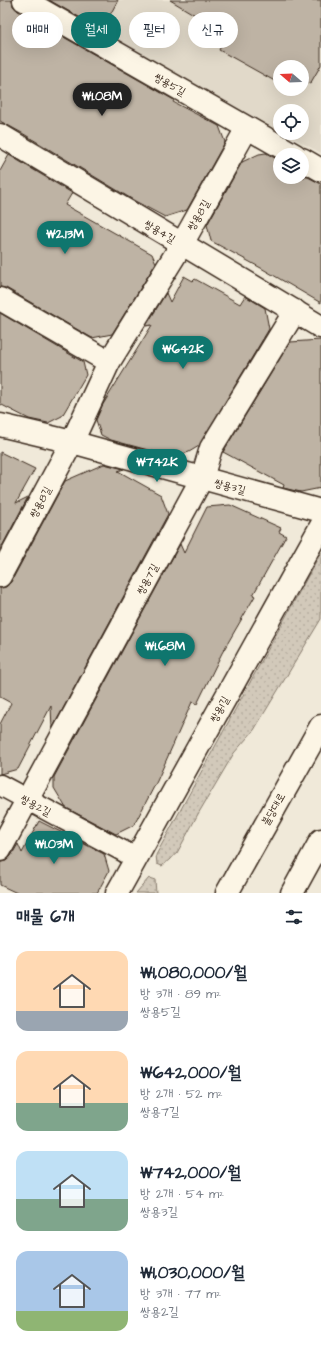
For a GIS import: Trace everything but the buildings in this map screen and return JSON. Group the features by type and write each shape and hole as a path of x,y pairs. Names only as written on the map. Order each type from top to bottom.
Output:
{"street":[{"name":"쌍용5길","path":"24,0 283,148"},
{"name":"쌍용8길","path":"0,576 72,442 109,362 182,244 247,128"},
{"name":"쌍용4길","path":"0,135 321,327"},
{"path":"309,163 321,170"},
{"path":"0,299 109,362"},
{"name":"쌍용7길","path":"0,850 202,478 210,448 295,311"},
{"name":"쌍용3길","path":"0,425 72,442 321,511"},
{"name":"쌍용1길","path":"117,893 321,526"},
{"name":"불당대로","path":"227,893 321,726"},
{"name":"쌍용2길","path":"0,785 136,858"},
{"path":"292,893 321,840"}],"shaded area":[{"path":"38,0 321,0 321,153 297,140 309,140 309,104 273,104 273,127 121,45 121,12 71,12 71,18 63,14 63,12 60,12"},
{"path":"321,552 321,619 254,730 234,753 177,853 162,866 157,864 156,855"},
{"path":"149,878 155,880 156,893 136,893"}]}
